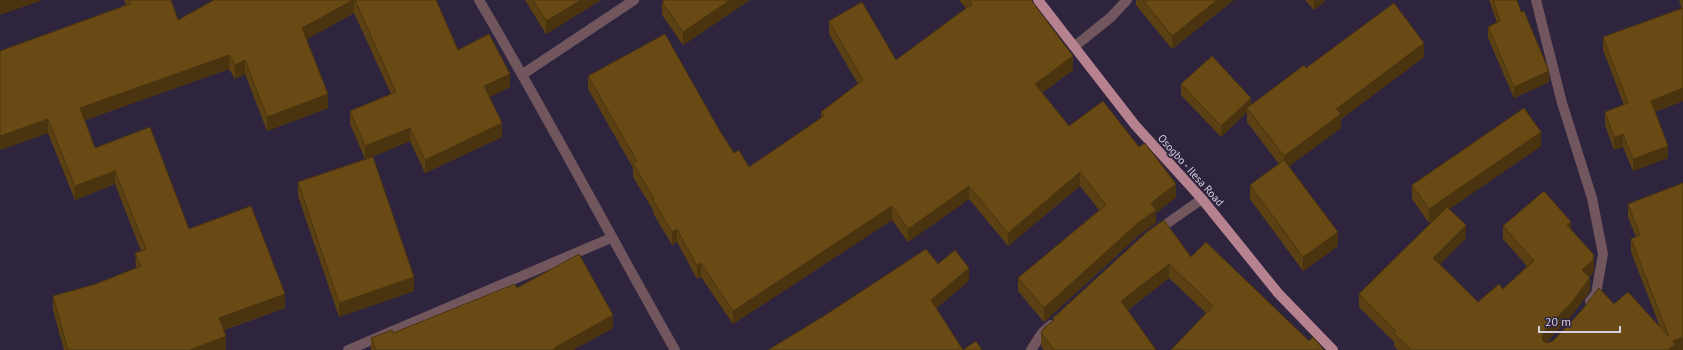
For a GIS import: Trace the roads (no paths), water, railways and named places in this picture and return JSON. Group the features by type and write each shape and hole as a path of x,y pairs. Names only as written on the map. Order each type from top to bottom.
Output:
{"main road":[{"name":"Osogbo - Ilesa Road","path":"1038,0 1135,125 1202,199 1278,293 1332,350"}],"street":[{"path":"480,0 523,74 611,238 675,350"},
{"path":"523,74 634,0"},
{"path":"1075,46 1110,18 1126,0"},
{"path":"1536,0 1562,103 1592,198 1603,254 1596,294 1586,306"},
{"path":"1143,240 1202,199"},
{"path":"348,350 611,238"},
{"path":"1031,350 1042,333 1059,317"}]}
